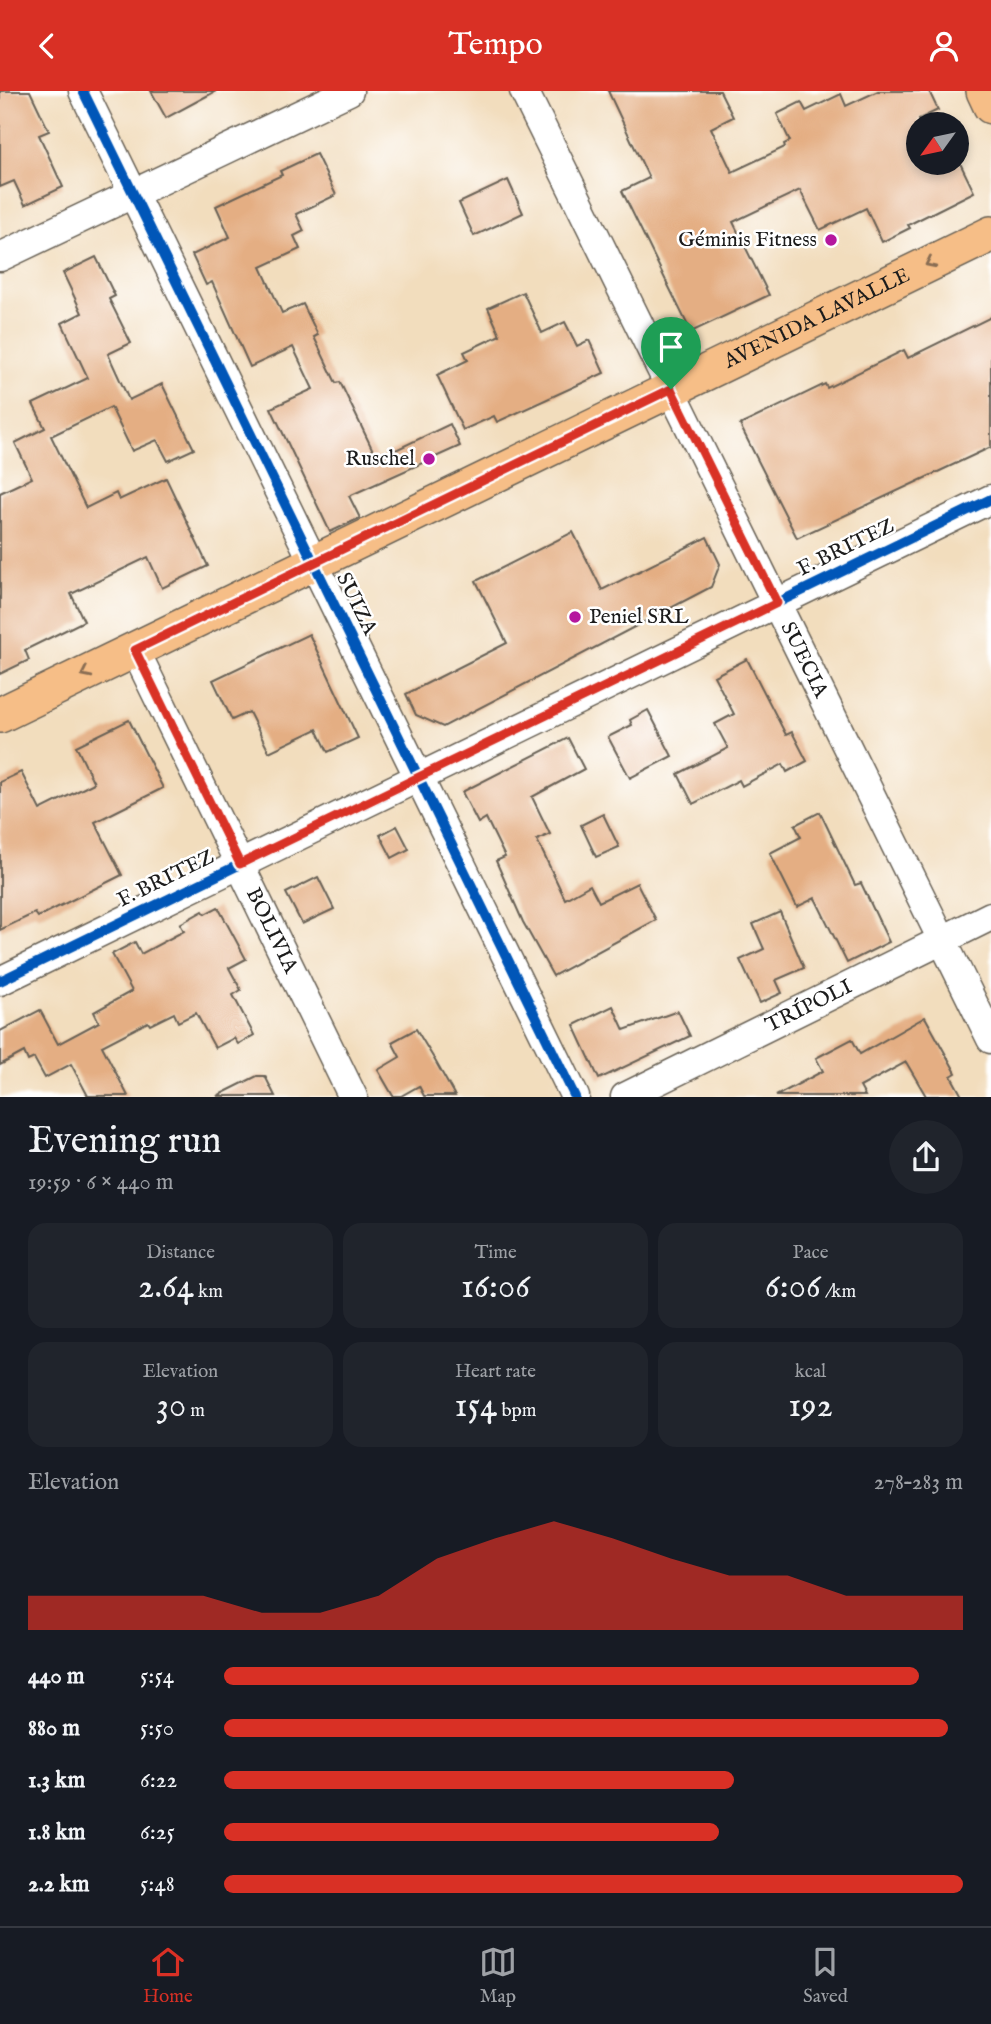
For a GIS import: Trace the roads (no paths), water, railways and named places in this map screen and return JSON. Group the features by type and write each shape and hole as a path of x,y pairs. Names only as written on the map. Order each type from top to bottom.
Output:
{"main road":[{"path":"984,91 991,106"},
{"name":"AVENIDA LAVALLE","path":"0,715 991,234"}],"street":[{"name":"SUIZA","path":"83,91 575,1097"},
{"path":"0,257 349,91"},
{"name":"SUECIA","path":"524,91 991,1039"},
{"name":"F. BRITEZ","path":"0,981 991,499"},
{"name":"BOLIVIA","path":"135,650 353,1097"},
{"name":"TRÍPOLI","path":"625,1097 991,916"}],"place":[{"name":"Géminis Fitness","path":"831,240"},
{"name":"Ruschel","path":"429,459"},
{"name":"Peniel SRL","path":"575,617"}]}
